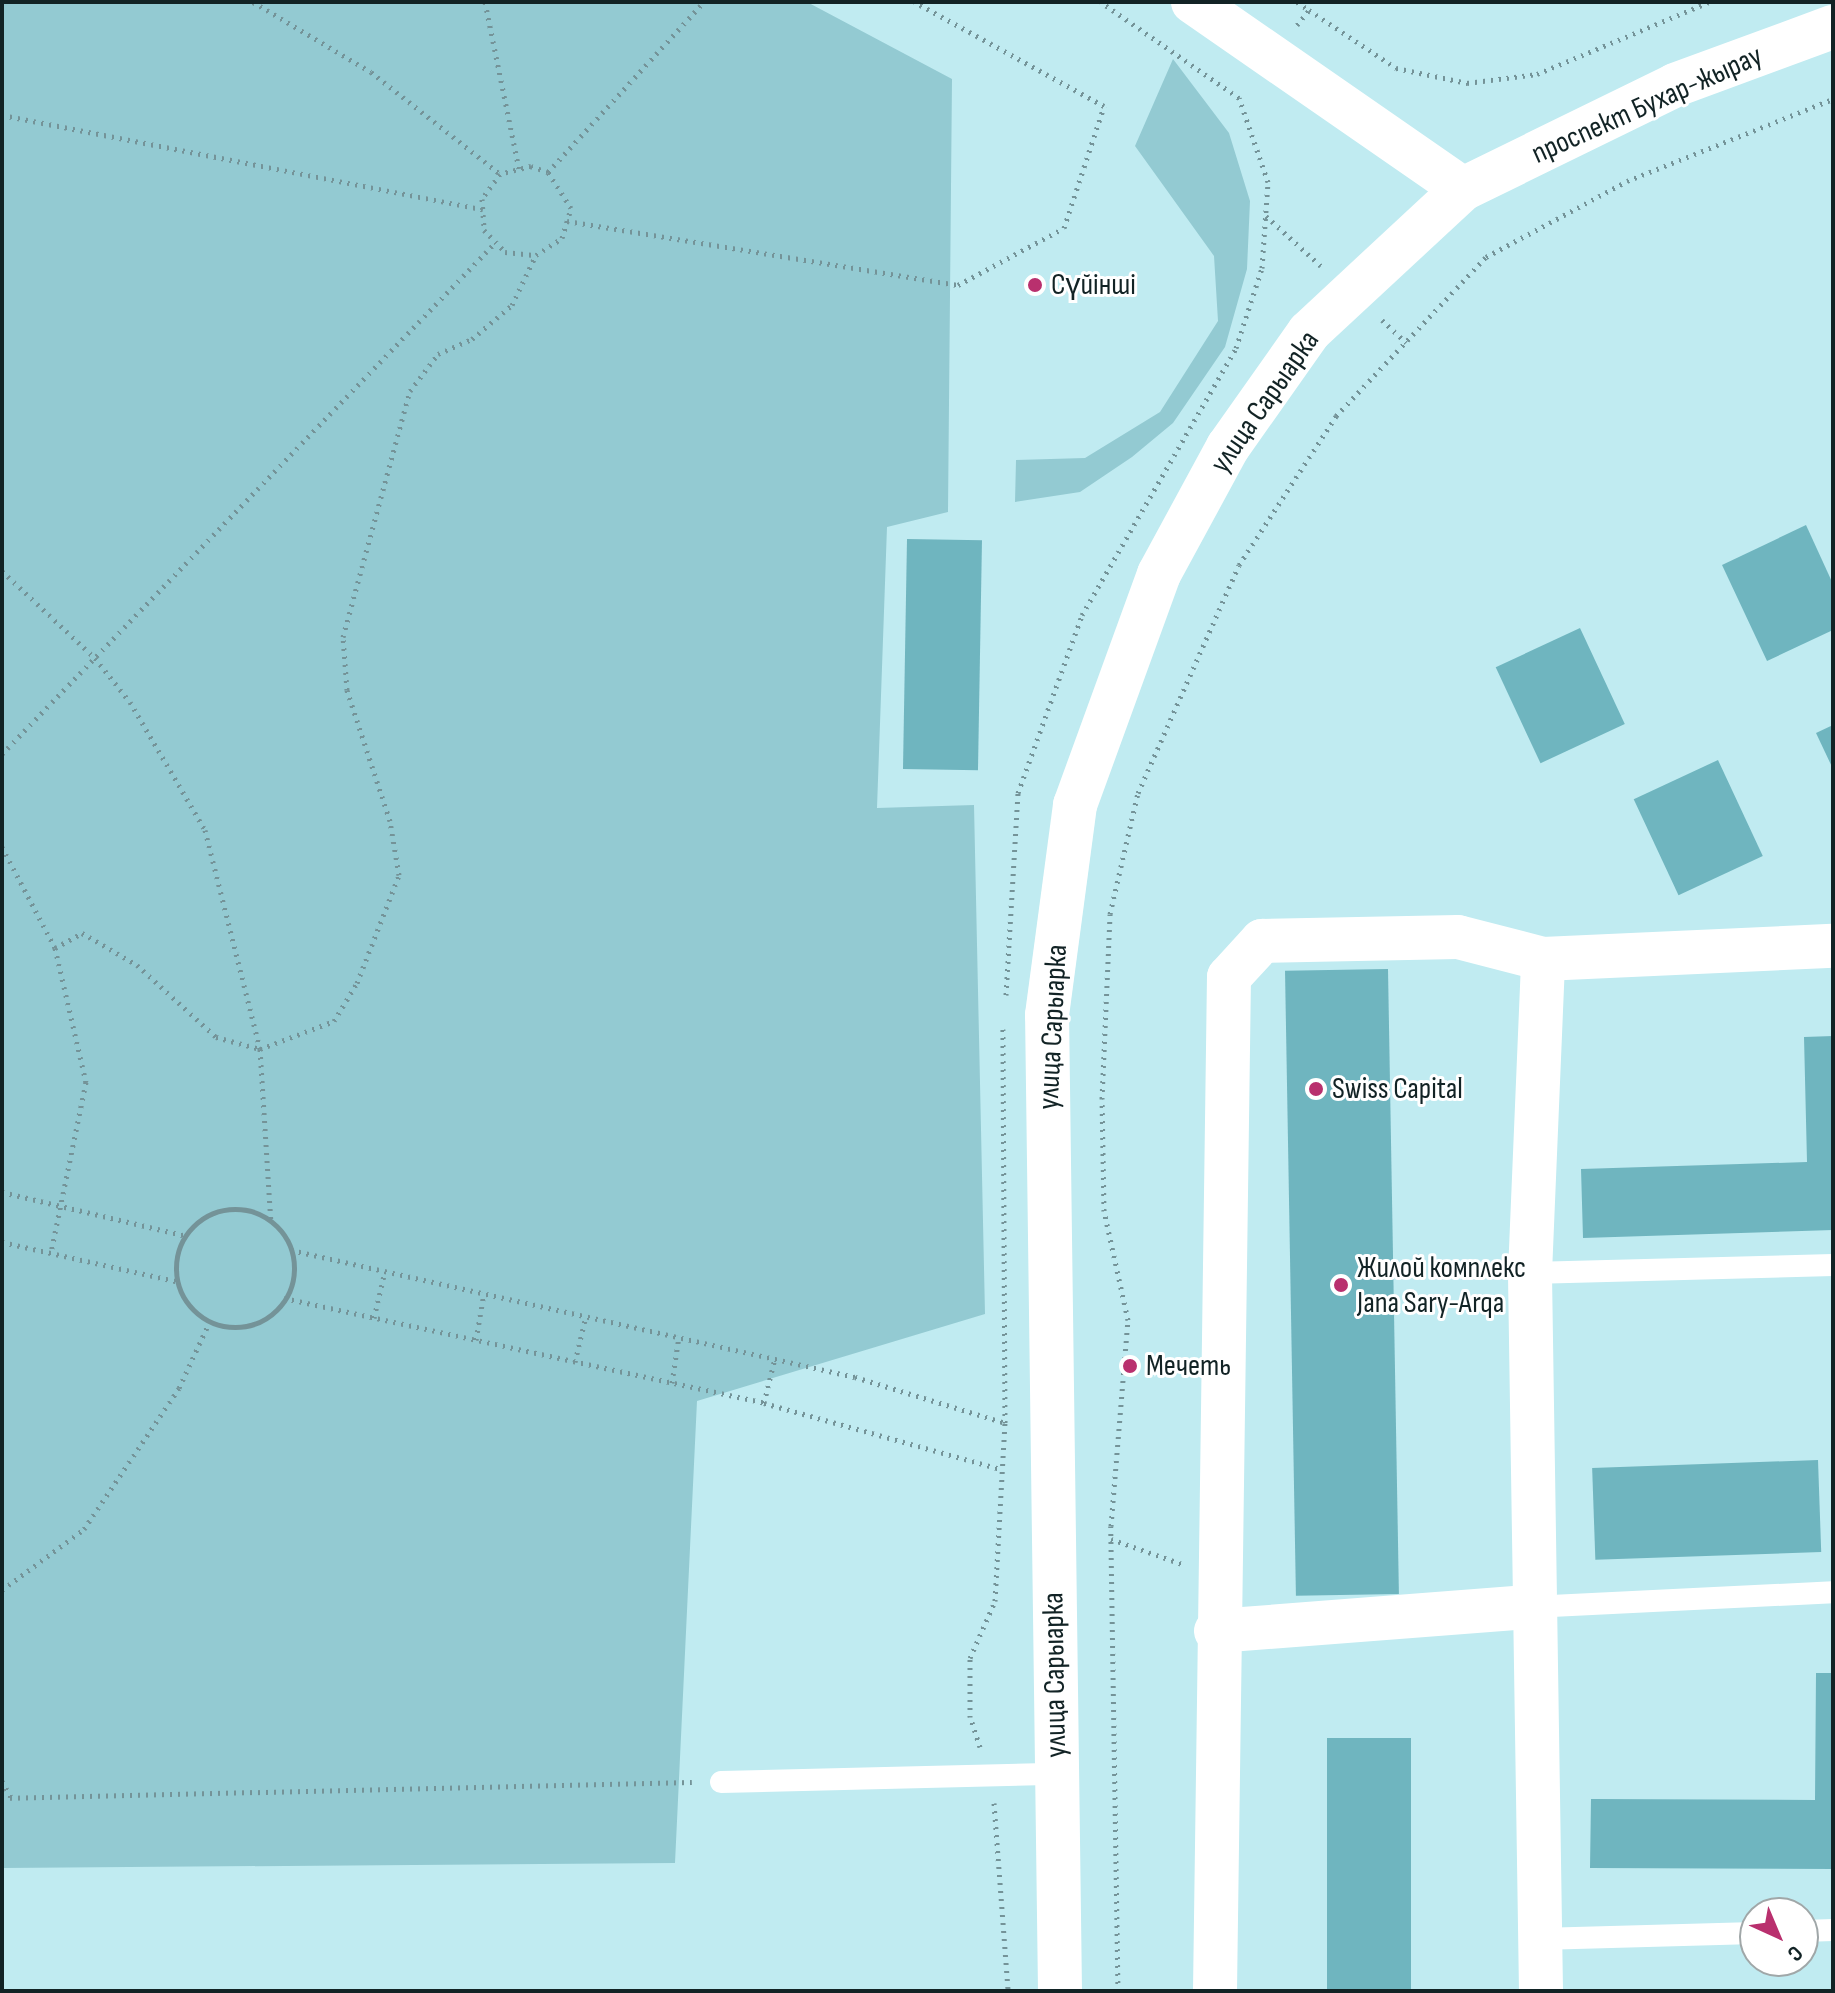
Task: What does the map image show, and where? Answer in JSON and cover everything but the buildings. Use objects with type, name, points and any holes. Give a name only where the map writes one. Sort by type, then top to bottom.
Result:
[{"type":"street","points":[[1193,2],[1463,189]]},
{"type":"street","name":"проспект Бухар-жырау","points":[[1463,189],[1675,85],[1833,27]]},
{"type":"street","name":"улица Сарыарка","points":[[1060,1991],[1047,1015],[1075,805],[1159,574],[1228,447],[1309,332],[1463,189]]},
{"type":"street","points":[[1215,1991],[1216,1631],[1229,977],[1262,941],[1458,937],[1543,959],[1833,946]]},
{"type":"street","points":[[1541,1991],[1531,1607],[1530,1273],[1543,959]]},
{"type":"street","points":[[1216,1631],[1531,1607]]},
{"type":"lane","points":[[1530,1273],[1833,1265]]},
{"type":"lane","points":[[1531,1607],[1833,1592]]},
{"type":"lane","points":[[721,1782],[1057,1774]]},
{"type":"lane","points":[[1539,1939],[1739,1933]]},
{"type":"path","points":[[253,2],[371,72],[500,174]]},
{"type":"path","points":[[485,2],[519,169]]},
{"type":"path","points":[[548,172],[704,2]]},
{"type":"path","points":[[567,221],[958,285],[1064,228],[1104,106],[915,2]]},
{"type":"path","points":[[1297,2],[1396,68],[1467,83],[1537,74],[1709,2]]},
{"type":"path","points":[[1239,98],[1309,10]]},
{"type":"path","points":[[2,115],[483,209]]},
{"type":"path","points":[[536,255],[505,252],[484,230],[483,209],[500,174],[519,169],[548,172]]},
{"type":"path","points":[[55,948],[82,933],[137,965],[216,1037],[260,1049],[334,1021],[357,983],[399,875],[390,821],[347,690],[343,637],[410,391],[438,354],[472,339],[512,305],[536,255],[562,238],[571,208],[548,172]]},
{"type":"path","points":[[2,754],[496,242]]},
{"type":"path","points":[[2,571],[95,658],[179,776],[205,830],[260,1049],[271,1222]]},
{"type":"path","points":[[2,847],[55,948],[86,1082],[64,1206],[51,1253]]},
{"type":"path","points":[[2,1192],[186,1236]]},
{"type":"path","points":[[223,1209],[247,1209],[271,1222],[291,1250],[295,1275],[284,1298],[247,1328],[209,1323],[182,1298],[175,1261],[186,1236],[223,1209]]},
{"type":"path","points":[[2,1242],[179,1282]]},
{"type":"path","points":[[291,1250],[775,1358],[1005,1423],[1000,1469],[995,1601],[970,1658],[970,1717],[990,1776],[1008,1991]]},
{"type":"path","points":[[374,1318],[385,1271]]},
{"type":"path","points":[[476,1340],[484,1293]]},
{"type":"path","points":[[284,1298],[764,1403],[1000,1469]]},
{"type":"path","points":[[574,1362],[586,1316]]},
{"type":"path","points":[[2,1590],[84,1529],[179,1388],[209,1323]]},
{"type":"path","points":[[672,1383],[679,1336]]},
{"type":"path","points":[[764,1403],[775,1358]]},
{"type":"path","points":[[1111,1539],[1170,1557],[1217,1588]]},
{"type":"path","points":[[2,1781],[11,1797]]},
{"type":"path","points":[[2,1798],[721,1782]]},
{"type":"shaded area","points":[[2,2],[807,2],[952,79],[948,512],[887,527],[877,808],[974,805],[985,1314],[697,1401],[675,1863],[2,1868]]},
{"type":"shaded area","points":[[1173,59],[1229,133],[1250,201],[1247,269],[1225,347],[1173,423],[1132,457],[1080,492],[1015,502],[1016,460],[1085,458],[1160,412],[1218,321],[1214,256],[1135,146]]},
{"type":"place","name":"Сүйінші","points":[[1035,285]]},
{"type":"place","name":"Swiss Capital","points":[[1316,1089]]},
{"type":"place","name":"Жилой комплекс Jana Sary-Arqa","points":[[1341,1285]]},
{"type":"place","name":"Мечеть","points":[[1130,1366]]}]
